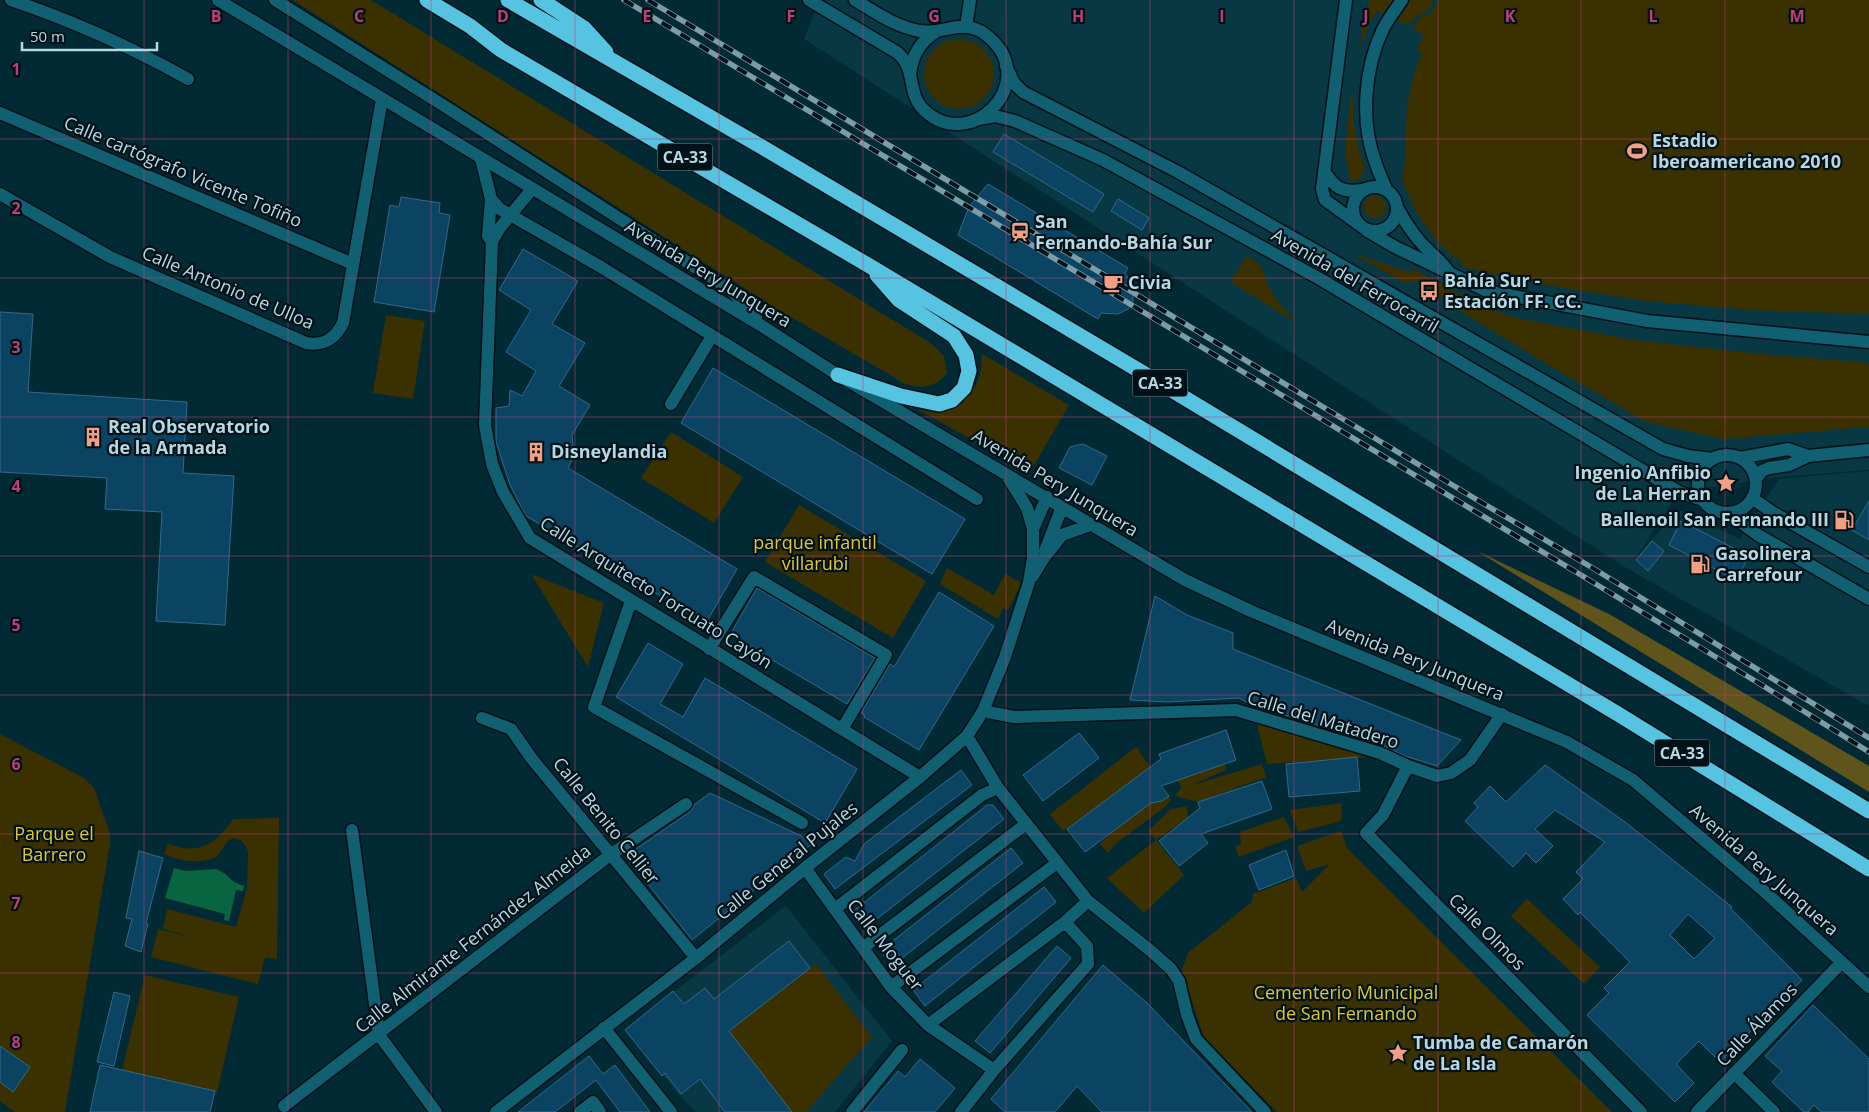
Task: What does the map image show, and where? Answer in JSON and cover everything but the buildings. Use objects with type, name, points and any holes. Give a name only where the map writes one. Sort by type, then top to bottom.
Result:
[{"type":"highway","name":"CA-33","points":[[427,0],[470,26],[501,50],[868,265],[1627,720],[1869,869]]},
{"type":"highway","name":"CA-33","points":[[508,0],[762,147],[1177,393],[1869,811]]},
{"type":"highway","points":[[541,0],[584,28],[617,64]]},
{"type":"highway","points":[[838,375],[901,396],[939,404],[952,400],[964,388],[969,371],[966,355],[954,336],[899,300],[868,265]]},
{"type":"street","points":[[11,0],[66,20],[147,56],[188,79]]},
{"type":"street","name":"Avenida Pery Junquera","points":[[218,0],[762,326],[838,375],[1185,580],[1253,612],[1567,742],[1633,780],[1765,892],[1869,987]]},
{"type":"street","points":[[275,0],[446,107],[637,232],[732,291],[762,326]]},
{"type":"street","points":[[809,0],[898,52],[907,65],[913,93],[921,107],[934,117],[948,123],[964,123],[979,119],[992,110],[999,102],[1007,81],[1006,66],[1001,52],[992,40],[980,31],[966,26],[952,26],[939,30],[921,31],[907,28],[855,0]]},
{"type":"street","points":[[966,26],[970,0]]},
{"type":"street","points":[[1346,0],[1322,189],[1325,200],[1364,228],[1395,247],[1487,291],[1647,321],[1869,342]]},
{"type":"street","points":[[1402,0],[1384,28],[1375,49],[1368,77],[1366,109],[1369,136],[1375,163],[1386,189],[1395,198],[1398,209],[1412,231],[1450,272]]},
{"type":"street","points":[[910,78],[911,62],[917,48],[928,37],[939,30]]},
{"type":"street","name":"Avenida del Ferrocarril","points":[[1006,66],[1014,83],[1024,92],[1178,172],[1663,449],[1688,456],[1713,459]]},
{"type":"street","name":"Calle Antonio de Ulloa","points":[[0,194],[110,257],[306,343],[315,345],[324,343],[339,332],[343,323],[382,99]]},
{"type":"street","name":"Calle cartógrafo Vicente Tofiño","points":[[0,113],[353,264]]},
{"type":"street","name":"Avenida del Ferrocarril","points":[[979,119],[996,116],[1015,121],[1103,160],[1320,279],[1679,492],[1703,500]]},
{"type":"street","name":"Calle Arquitecto Torcuato Cayón","points":[[481,159],[491,199],[488,236],[492,242],[485,425],[492,464],[502,492],[530,538],[920,777]]},
{"type":"street","points":[[1324,171],[1337,187],[1348,192],[1374,186],[1386,189]]},
{"type":"street","points":[[492,242],[499,229],[532,189]]},
{"type":"street","points":[[1362,190],[1354,201],[1353,208],[1356,221],[1364,228],[1374,232],[1388,228],[1393,223],[1398,209]]},
{"type":"street","points":[[491,199],[500,209],[712,336],[977,499]]},
{"type":"street","points":[[670,404],[712,336]]},
{"type":"street","points":[[1740,458],[1788,449],[1808,456]]},
{"type":"street","points":[[1756,479],[1762,471],[1769,468],[1789,466],[1808,456],[1869,450]]},
{"type":"street","points":[[1722,455],[1740,458],[1748,463],[1756,479],[1752,498],[1746,506],[1738,511],[1728,513],[1708,507],[1699,491],[1698,481],[1706,464],[1722,455]]},
{"type":"street","points":[[1006,475],[1027,508],[1033,529],[1033,558],[1029,582]]},
{"type":"street","points":[[1033,529],[1047,497]]},
{"type":"street","points":[[1752,498],[1772,512],[1869,567]]},
{"type":"street","points":[[1044,559],[1045,547],[1062,507]]},
{"type":"street","points":[[1728,513],[1758,535],[1869,599]]},
{"type":"street","points":[[1029,582],[1062,535],[1090,525]]},
{"type":"street","points":[[709,649],[754,577],[886,655],[842,730]]},
{"type":"street","name":"Calle General Pujales","points":[[496,1112],[696,958],[920,777],[967,736],[983,711],[1005,657],[1029,582]]},
{"type":"street","points":[[631,601],[594,707],[802,823]]},
{"type":"street","name":"Calle del Matadero","points":[[983,711],[1014,717],[1236,710],[1380,753],[1408,766],[1438,776],[1451,773],[1470,760],[1502,714]]},
{"type":"street","name":"Calle Benito Cellier","points":[[482,718],[512,729],[532,759],[696,958]]},
{"type":"street","points":[[967,736],[998,788],[1088,901],[1171,969],[1179,981],[1187,1015],[1196,1039],[1264,1112]]},
{"type":"street","name":"Calle Olmos","points":[[1408,766],[1383,814],[1366,833],[1641,1112]]},
{"type":"street","points":[[835,908],[982,794],[998,788]]},
{"type":"street","name":"Calle Almirante Fernández Almeida","points":[[284,1106],[379,1035],[610,855],[686,804]]},
{"type":"street","points":[[863,948],[1026,824]]},
{"type":"street","points":[[352,830],[379,1035],[436,1112]]},
{"type":"street","points":[[891,987],[1057,863]]},
{"type":"street","name":"Calle Moguer","points":[[805,868],[891,987],[928,1025],[994,1070]]},
{"type":"street","points":[[928,1025],[1065,922],[1088,901]]},
{"type":"street","points":[[960,1112],[994,1070],[1088,964],[1088,946],[1065,922]]},
{"type":"street","name":"Calle Álamos","points":[[1697,1112],[1842,962]]},
{"type":"street","points":[[604,1028],[671,1112]]},
{"type":"street","points":[[852,1112],[902,1050]]},
{"type":"street","points":[[1734,1073],[1774,1112]]},
{"type":"street","points":[[580,1112],[593,1102],[600,1112]]},
{"type":"shaded area","points":[[819,0],[1869,0],[1869,470],[1777,477],[1679,492],[1633,562],[1678,509],[1740,539],[1779,479],[1869,471],[1869,706],[1628,569],[804,39]]},
{"type":"shaded area","points":[[1477,551],[1609,614],[1869,766],[1869,792]]},
{"type":"shaded area","points":[[174,868],[185,871],[216,869],[234,882],[244,886],[243,891],[236,890],[229,921],[224,920],[225,914],[165,898]]},
{"type":"shaded area","points":[[786,906],[892,1041],[835,1112],[696,1112],[685,1102],[625,1029]]},
{"type":"green space","points":[[293,0],[371,0],[932,344],[944,356],[947,373],[932,385],[920,387],[902,382],[774,307]]},
{"type":"green space","points":[[1370,0],[1434,0],[1427,12],[1417,16],[1408,25],[1377,11],[1369,24],[1360,49],[1363,19]]},
{"type":"green space","name":"Estadio Iberoamericano 2010","points":[[1439,0],[1869,0],[1869,314],[1752,310],[1646,301],[1540,284],[1462,267],[1462,261],[1453,257],[1434,238],[1415,210],[1402,180],[1405,159],[1407,105],[1414,73],[1422,53],[1416,50],[1424,35],[1413,29],[1420,17],[1429,15]]},
{"type":"green space","points":[[959,39],[978,45],[988,55],[994,74],[988,93],[978,103],[959,109],[940,103],[930,93],[924,74],[930,55],[940,45]]},
{"type":"green space","points":[[1352,85],[1354,124],[1358,148],[1365,167],[1358,181],[1350,180],[1345,152]]},
{"type":"green space","points":[[1375,196],[1383,199],[1386,207],[1383,215],[1375,218],[1367,215],[1364,207],[1367,199]]},
{"type":"green space","points":[[1352,253],[1409,272],[1412,268],[1480,305],[1516,318],[1628,339],[1740,352],[1869,363],[1869,427],[1723,439],[1646,422],[1465,314],[1417,281],[1404,283]]},
{"type":"green space","points":[[1247,256],[1261,267],[1271,291],[1297,323],[1230,282]]},
{"type":"green space","points":[[386,315],[425,321],[413,399],[373,393]]},
{"type":"green space","points":[[982,354],[1069,405],[1030,472],[917,409],[937,412],[955,407],[962,402],[969,396],[979,377]]},
{"type":"green space","points":[[671,432],[743,477],[714,523],[641,478]]},
{"type":"green space","name":"parque infantil villarubi","points":[[799,505],[926,581],[893,638],[765,562]]},
{"type":"green space","points":[[947,568],[994,595],[1005,574],[1022,583],[1008,610],[1003,608],[998,619],[940,584]]},
{"type":"green space","points":[[531,574],[604,603],[588,667]]},
{"type":"green space","points":[[1257,724],[1312,737],[1373,755],[1368,757],[1267,764]]},
{"type":"green space","name":"Parque el Barrero","points":[[0,734],[84,778],[94,788],[110,833],[110,844],[65,1112],[15,1112],[0,1101]]},
{"type":"green space","points":[[1136,747],[1150,766],[1148,769],[1063,831],[1050,814]]},
{"type":"green space","points":[[1225,764],[1226,770],[1189,786],[1262,764],[1266,777],[1198,802],[1175,796],[1181,788],[1178,780]]},
{"type":"green space","points":[[1169,796],[1171,800],[1165,807],[1115,844],[1108,853],[1100,844],[1144,806]]},
{"type":"green space","points":[[1342,803],[1341,821],[1298,832],[1290,810]]},
{"type":"green space","points":[[1187,806],[1188,818],[1156,840],[1148,831],[1171,809]]},
{"type":"green space","points":[[1284,817],[1294,837],[1239,857],[1235,847],[1241,844],[1240,832]]},
{"type":"green space","points":[[279,818],[277,960],[265,957],[258,984],[151,957],[158,929],[198,939],[163,929],[167,909],[236,927],[247,888],[248,853],[240,840],[235,838],[228,841],[214,858],[195,861],[182,860],[164,854],[168,843],[178,847],[197,848],[205,846],[220,836],[233,819]]},
{"type":"green space","name":"Cementerio Municipal de San Fernando","points":[[1341,831],[1347,848],[1612,1112],[1277,1112],[1210,1044],[1203,1035],[1182,970],[1188,953],[1252,902],[1253,894],[1296,878],[1302,892],[1330,864],[1306,871],[1297,846]]},
{"type":"green space","points":[[1156,840],[1184,875],[1144,913],[1107,878]]},
{"type":"green space","points":[[1527,899],[1600,967],[1584,984],[1511,916]]},
{"type":"green space","points":[[816,964],[872,1037],[806,1112],[790,1112],[729,1031]]},
{"type":"green space","points":[[145,975],[239,997],[217,1093],[122,1070]]},
{"type":"railway","points":[[624,0],[1576,572],[1869,752]]},
{"type":"railway","points":[[648,0],[1591,567],[1869,738]]},
{"type":"place","name":"Estadio Iberoamericano 2010","points":[[1637,151]]},
{"type":"place","name":"San Fernando-Bahía Sur","points":[[1020,232]]},
{"type":"place","name":"Civia","points":[[1113,283]]},
{"type":"place","name":"Bahía Sur - Estación FF. CC.","points":[[1429,291]]},
{"type":"place","name":"Real Observatorio de la Armada","points":[[93,437]]},
{"type":"place","name":"Disneylandia","points":[[536,452]]},
{"type":"place","name":"Ingenio Anfibio de La Herran","points":[[1726,483]]},
{"type":"place","name":"Ballenoil San Fernando III","points":[[1844,520]]},
{"type":"place","name":"Gasolinera Carrefour","points":[[1700,564]]},
{"type":"place","name":"Tumba de Camarón de La Isla","points":[[1398,1053]]}]
